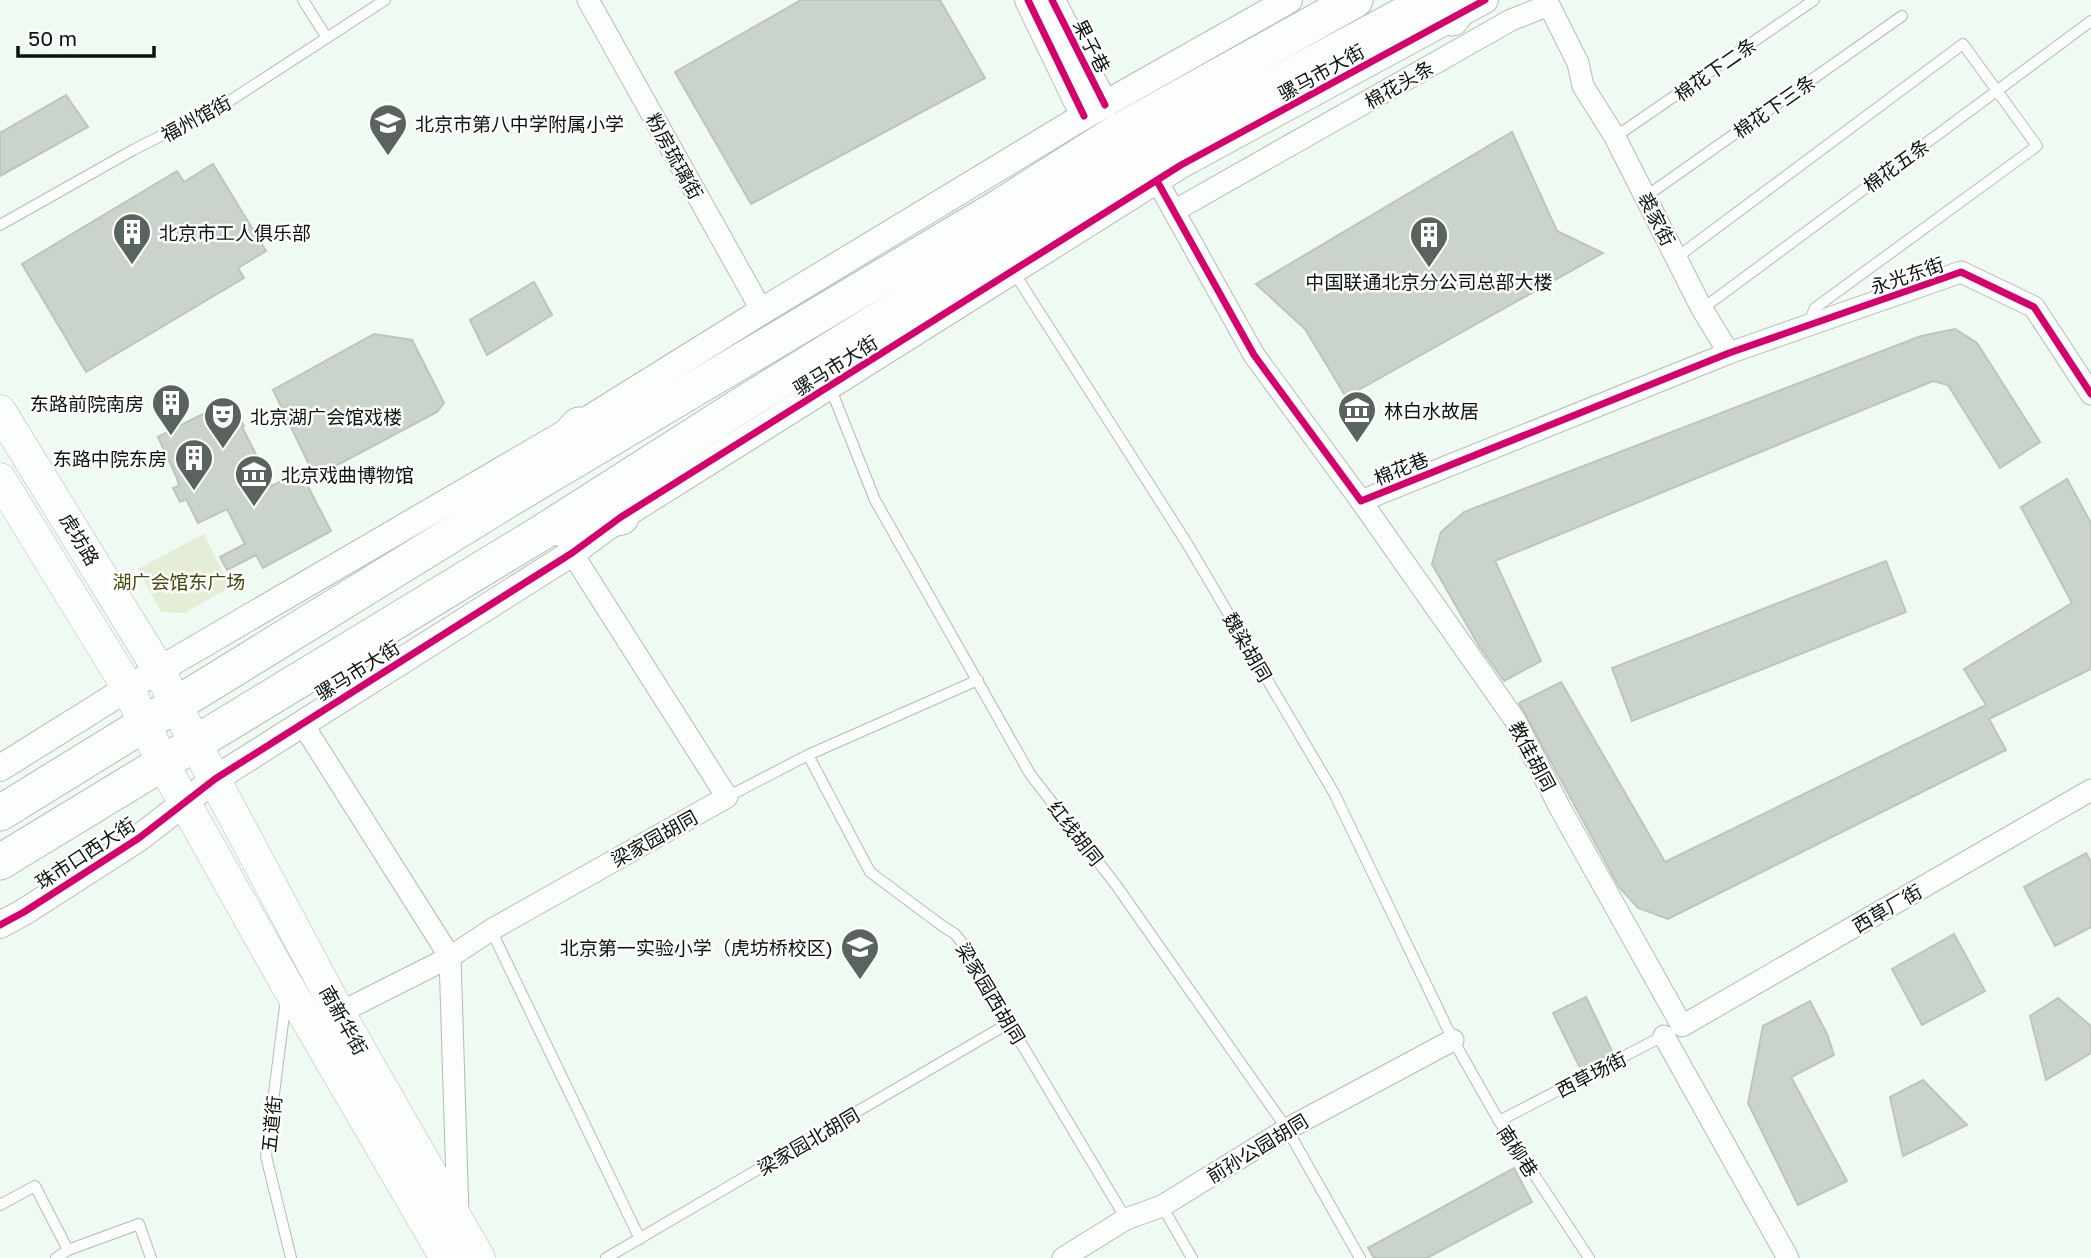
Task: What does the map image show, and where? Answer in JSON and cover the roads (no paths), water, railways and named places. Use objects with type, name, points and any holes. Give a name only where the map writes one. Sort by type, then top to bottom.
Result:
[{"type":"main road","points":[[0,813],[511,498],[998,208],[1116,133],[1355,0]]},
{"type":"main road","name":"骡马市大街","points":[[163,764],[541,533],[743,404],[1155,149],[1449,6]]},
{"type":"main road","points":[[1202,124],[1258,124]]},
{"type":"main road","name":"虎坊路","points":[[0,411],[159,670],[195,743]]},
{"type":"main road","points":[[511,498],[579,425]]},
{"type":"main road","name":"虎坊路","points":[[0,479],[128,688],[163,764]]},
{"type":"main road","points":[[541,533],[621,517]]},
{"type":"main road","name":"南新华街","points":[[195,743],[339,1013],[479,1258]]},
{"type":"main road","name":"南新华街","points":[[163,764],[288,987],[446,1258]]},
{"type":"main road","name":"珠市口西大街","points":[[0,862],[163,764]]},
{"type":"street","name":"粉房琉璃街","points":[[588,0],[762,311]]},
{"type":"street","name":"果子巷","points":[[1028,0],[1095,111]]},
{"type":"street","name":"果子巷","points":[[1052,0],[1095,111]]},
{"type":"street","points":[[0,768],[128,688],[579,425],[762,311],[1095,111],[1289,0]]},
{"type":"street","name":"骡马市大街","points":[[185,802],[215,779],[302,723],[572,553],[621,517],[1181,165],[1258,124],[1449,6],[1485,0]]},
{"type":"street","name":"棉花头条","points":[[1174,212],[1511,20],[1549,5],[1578,63],[1583,86]]},
{"type":"street","name":"裘家街","points":[[1583,86],[1615,137],[1702,309],[1728,353]]},
{"type":"street","name":"棉花巷","points":[[1157,181],[1254,355],[1360,501],[1728,353]]},
{"type":"street","name":"永光东街","points":[[1728,353],[1961,272],[2034,307],[2091,394]]},
{"type":"street","name":"教佳胡同","points":[[1360,501],[1515,720],[1788,1258]]},
{"type":"street","points":[[572,553],[727,797]]},
{"type":"street","points":[[302,723],[450,957],[458,1221]]},
{"type":"street","name":"西草厂街","points":[[1673,1031],[2091,790]]},
{"type":"street","name":"梁家园胡同","points":[[339,1013],[450,957],[491,930],[727,797]]},
{"type":"street","name":"珠市口西大街","points":[[0,925],[139,838],[185,802]]},
{"type":"street","name":"前孙公园胡同","points":[[1063,1258],[1126,1219],[1162,1206],[1287,1129],[1453,1040]]},
{"type":"lane","points":[[303,0],[327,38]]},
{"type":"lane","name":"福州馆街","points":[[0,225],[133,150],[228,102],[385,0]]},
{"type":"lane","name":"棉花下二条","points":[[1615,137],[1814,0]]},
{"type":"lane","name":"棉花下三条","points":[[1645,197],[1902,16]]},
{"type":"lane","name":"棉花五条","points":[[1702,309],[2091,21]]},
{"type":"lane","points":[[1676,258],[1963,44],[2037,146],[1815,308],[1807,326]]},
{"type":"lane","name":"魏染胡同","points":[[1013,271],[1188,545],[1334,793],[1453,1040]]},
{"type":"lane","name":"红线胡同","points":[[830,386],[875,500],[1030,774],[1116,885],[1287,1129],[1360,1258]]},
{"type":"lane","name":"梁家园胡同","points":[[727,797],[808,755],[978,680]]},
{"type":"lane","name":"梁家园西胡同","points":[[808,755],[870,872],[955,934],[967,949],[1126,1219]]},
{"type":"lane","points":[[491,930],[640,1239]]},
{"type":"lane","name":"五道街","points":[[288,987],[266,1156],[291,1258]]},
{"type":"lane","name":"梁家园北胡同","points":[[606,1258],[1009,1023]]},
{"type":"lane","name":"西草场街","points":[[1499,1121],[1673,1031]]},
{"type":"lane","name":"南柳巷","points":[[1453,1040],[1499,1121],[1589,1258]]},
{"type":"lane","points":[[0,1205],[35,1186],[68,1251]]},
{"type":"lane","points":[[1162,1206],[1192,1258]]},
{"type":"lane","points":[[56,1258],[139,1224],[151,1258]]},
{"type":"place","name":"北京市第八中学附属小学","points":[[388,157]]},
{"type":"place","name":"北京市工人俱乐部","points":[[132,266]]},
{"type":"place","name":"中国联通北京分公司总部大楼","points":[[1429,269]]},
{"type":"place","name":"东路前院南房","points":[[171,437]]},
{"type":"place","name":"林白水故居","points":[[1357,444]]},
{"type":"place","name":"北京湖广会馆戏楼","points":[[223,450]]},
{"type":"place","name":"东路中院东房","points":[[194,492]]},
{"type":"place","name":"北京戏曲博物馆","points":[[254,508]]},
{"type":"place","name":"北京第一实验小学（虎坊桥校区)","points":[[860,981]]},
{"type":"park label","name":"湖广会馆东广场","points":[[179,581]]}]
